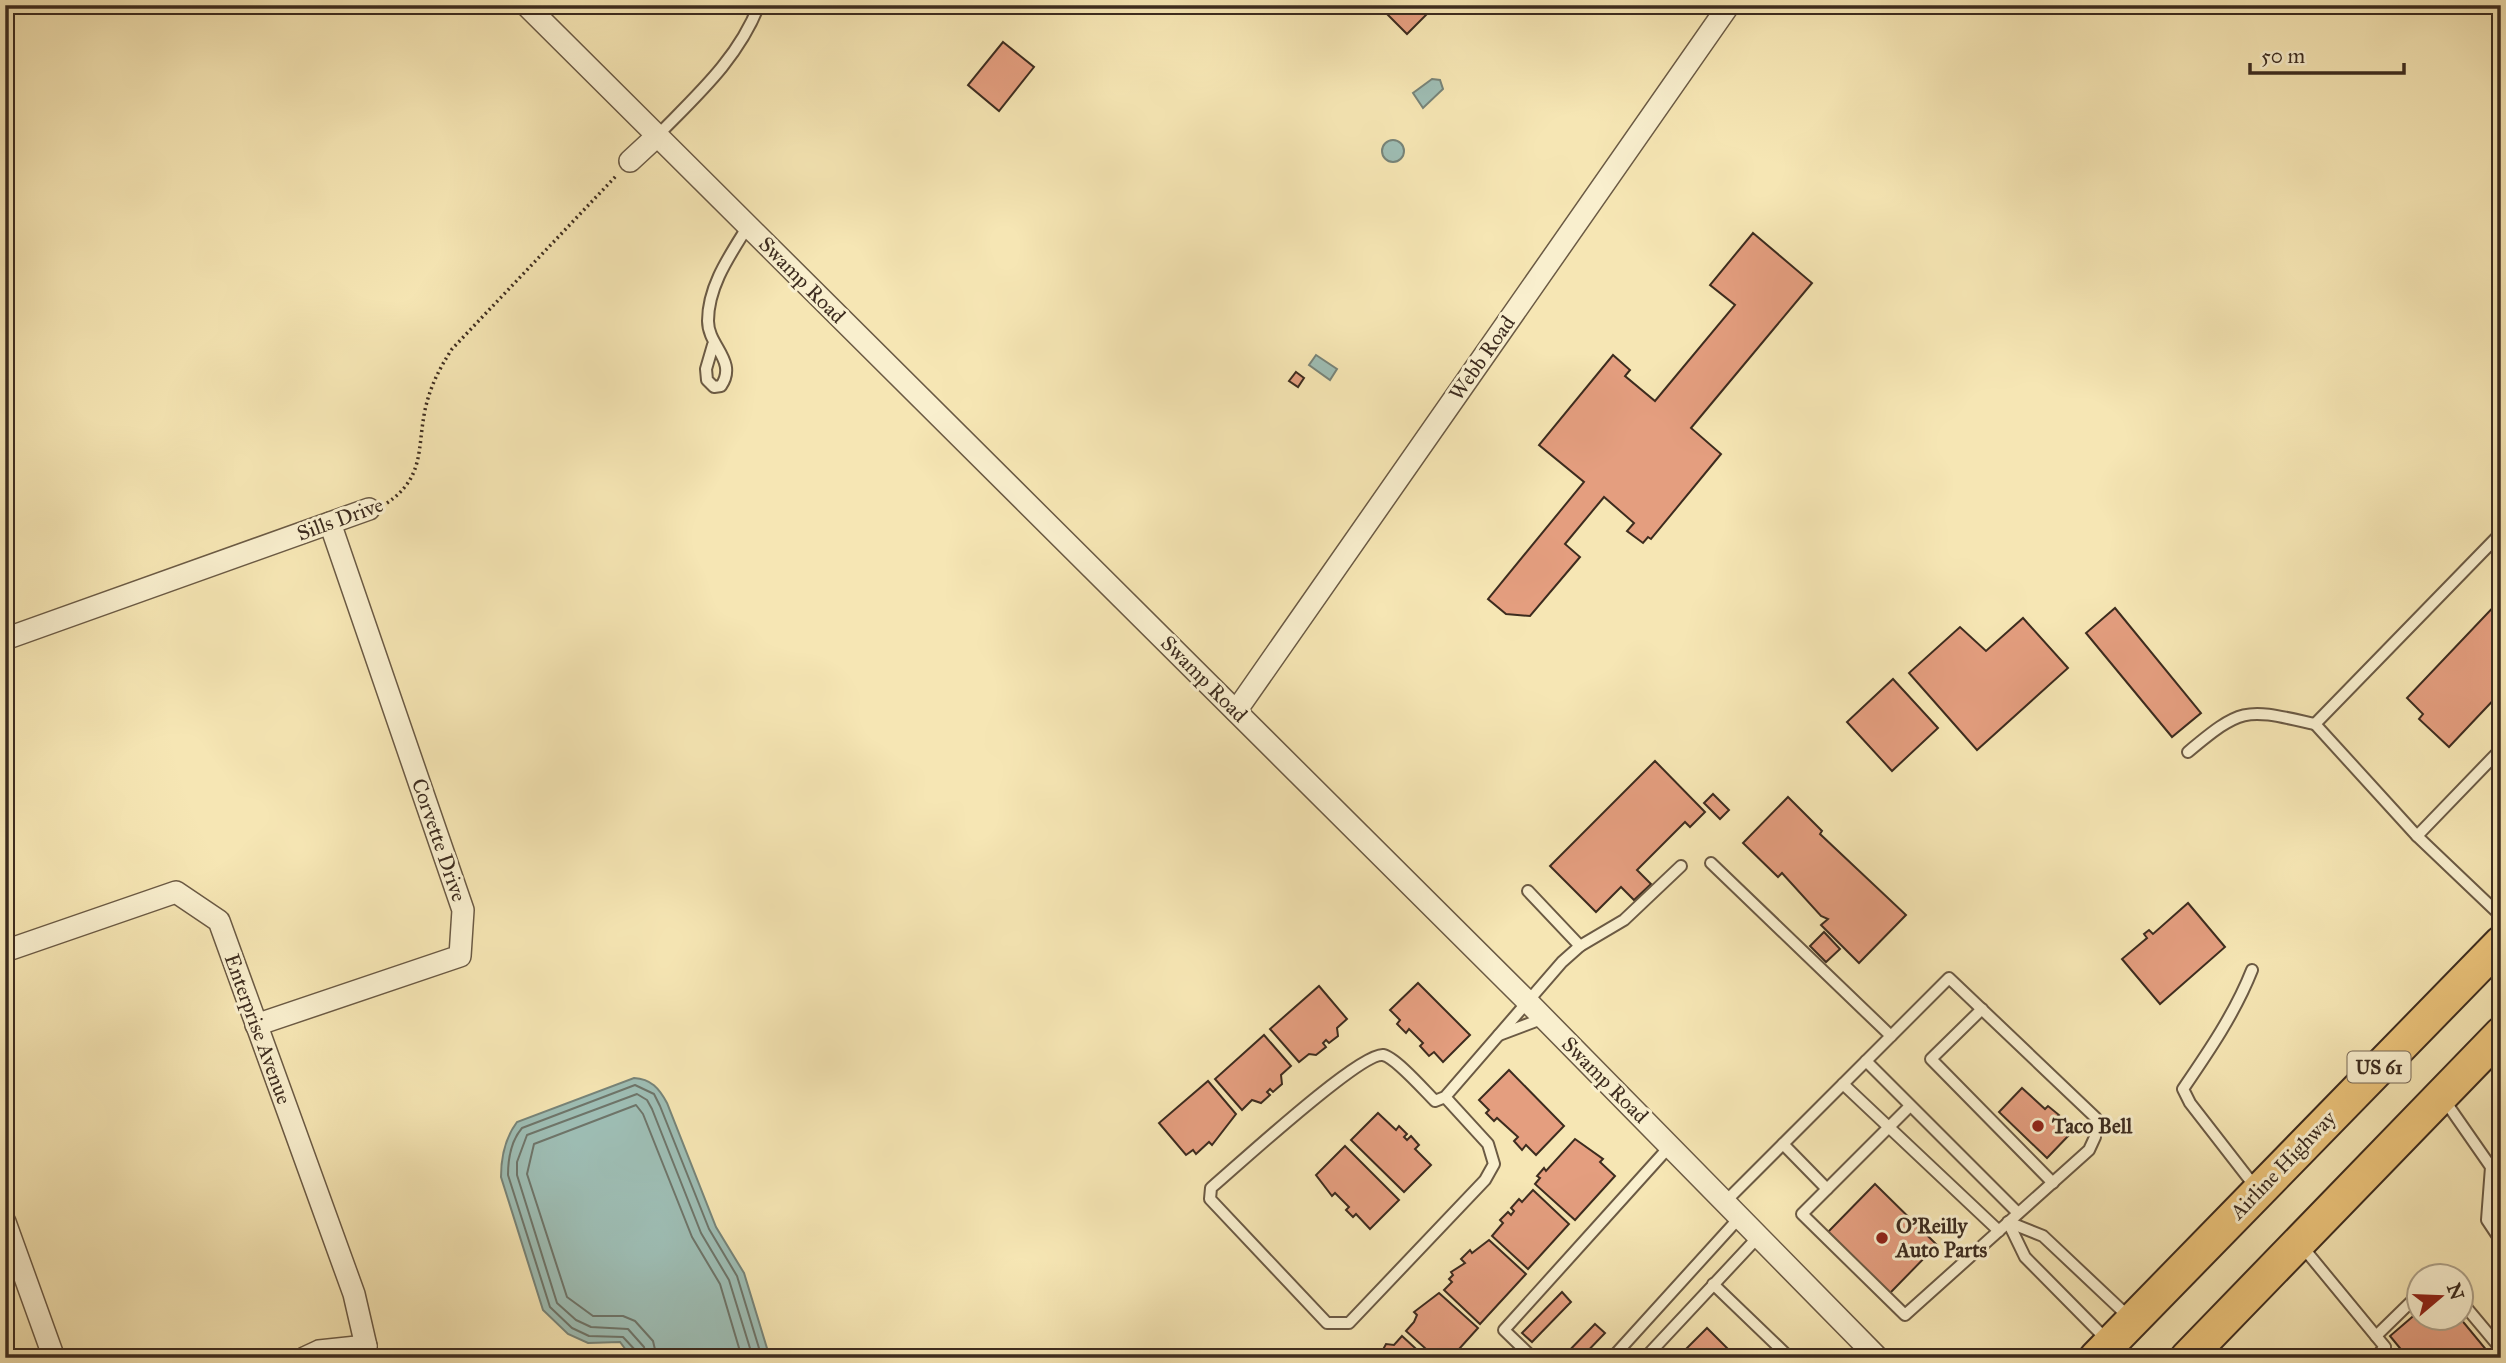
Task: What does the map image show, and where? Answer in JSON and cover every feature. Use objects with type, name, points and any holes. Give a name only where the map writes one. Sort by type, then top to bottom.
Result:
[{"type":"highway","name":"Airline Highway","points":[[2113,1341],[2501,943]]},
{"type":"highway","name":"US 61","points":[[2188,1358],[2500,1036]]},
{"type":"street","name":"Swamp Road","points":[[526,5],[1544,1018],[1878,1358]]},
{"type":"street","name":"Webb Road","points":[[1236,711],[1729,5]]},
{"type":"street","points":[[630,161],[657,136]]},
{"type":"street","name":"Sills Drive","points":[[5,639],[369,509]]},
{"type":"street","name":"Corvette Drive","points":[[256,1025],[460,956],[463,910],[330,523]]},
{"type":"street","name":"Enterprise Avenue","points":[[5,951],[176,892],[219,921],[354,1294],[366,1352]]},
{"type":"street","points":[[5,1222],[54,1358]]},
{"type":"street","points":[[304,1358],[319,1351],[366,1352]]},
{"type":"lane","points":[[657,136],[729,62],[751,26],[759,5]]},
{"type":"lane","points":[[713,345],[708,324],[714,289],[726,261],[748,226]]},
{"type":"lane","points":[[2315,724],[2501,533]]},
{"type":"lane","points":[[2188,752],[2225,721],[2257,711],[2315,724],[2417,836],[2501,916]]},
{"type":"lane","points":[[2417,836],[2501,749]]},
{"type":"lane","points":[[1711,863],[1891,1036]]},
{"type":"lane","points":[[1445,1097],[1488,1144],[1494,1164],[1485,1180],[1349,1323],[1327,1323],[1210,1199],[1211,1188],[1349,1070],[1376,1055],[1387,1056],[1435,1101],[1445,1097],[1526,1000],[1580,946],[1624,920],[1681,866]]},
{"type":"lane","points":[[1528,891],[1580,946]]},
{"type":"lane","points":[[2252,971],[2242,995],[2211,1050],[2183,1089],[2189,1103],[2258,1191]]},
{"type":"lane","points":[[1612,1358],[1783,1144],[1949,978],[2096,1118],[2095,1137],[2090,1150],[1905,1315],[1802,1214],[1909,1107]]},
{"type":"lane","points":[[1982,1009],[1931,1059],[2053,1183]]},
{"type":"lane","points":[[1497,1036],[1544,1018]]},
{"type":"lane","points":[[1866,1061],[1909,1107],[2018,1213]]},
{"type":"lane","points":[[1843,1084],[1890,1125],[1999,1231]]},
{"type":"lane","points":[[2441,1096],[2496,1168],[2487,1220],[2501,1241]]},
{"type":"lane","points":[[1783,1144],[1827,1189]]},
{"type":"lane","points":[[1533,1358],[1504,1330],[1670,1146]]},
{"type":"lane","points":[[2008,1222],[2043,1236],[2113,1341]]},
{"type":"lane","points":[[2008,1222],[2025,1257],[2113,1341]]},
{"type":"lane","points":[[1644,1358],[1759,1236]]},
{"type":"lane","points":[[2299,1243],[2394,1358]]},
{"type":"lane","points":[[1713,1284],[1790,1358]]},
{"type":"lane","points":[[2376,1336],[2404,1309]]},
{"type":"lane","points":[[2474,1317],[2501,1349]]},
{"type":"lane","points":[[2375,1358],[2385,1347]]},
{"type":"path","name":"Sills Drive","points":[[369,509],[389,502],[406,487],[419,464],[425,410],[435,376],[452,349],[630,161]]},
{"type":"water","points":[[1432,79],[1440,80],[1443,89],[1423,108],[1413,93]]},
{"type":"water","points":[[1393,140],[1401,143],[1404,151],[1401,159],[1393,162],[1385,159],[1382,151],[1385,143]]},
{"type":"water","points":[[1316,355],[1337,369],[1330,380],[1309,365]]},
{"type":"water","points":[[634,1078],[654,1085],[667,1103],[716,1227],[744,1273],[770,1358],[632,1358],[620,1342],[588,1343],[568,1334],[543,1310],[501,1177],[507,1141],[517,1122]]},
{"type":"building","points":[[1378,5],[1431,5],[1434,7],[1407,34]]},
{"type":"building","points":[[1003,42],[1034,67],[999,111],[968,85]]},
{"type":"building","points":[[1753,233],[1812,283],[1691,428],[1721,454],[1651,539],[1648,537],[1643,543],[1627,531],[1634,523],[1604,497],[1565,544],[1580,557],[1530,616],[1506,614],[1488,599],[1584,482],[1539,445],[1613,355],[1630,370],[1625,376],[1655,401],[1735,305],[1710,285]]},
{"type":"building","points":[[1296,372],[1304,378],[1298,387],[1289,381]]},
{"type":"building","points":[[2501,599],[2501,692],[2449,747],[2419,719],[2423,714],[2407,698]]},
{"type":"building","points":[[2115,608],[2201,713],[2172,737],[2086,633]]},
{"type":"building","points":[[2023,618],[2068,668],[1977,750],[1909,673],[1960,627],[1986,651]]},
{"type":"building","points":[[1893,679],[1938,728],[1892,771],[1847,722]]},
{"type":"building","points":[[1655,761],[1705,812],[1690,827],[1685,822],[1637,870],[1651,884],[1634,900],[1621,887],[1596,912],[1550,866]]},
{"type":"building","points":[[1713,794],[1729,810],[1720,819],[1704,803]]},
{"type":"building","points":[[1788,797],[1822,831],[1820,834],[1906,915],[1859,963],[1821,925],[1828,919],[1821,916],[1782,873],[1778,877],[1743,843]]},
{"type":"building","points":[[2188,903],[2225,947],[2160,1004],[2122,959],[2147,938],[2144,934],[2149,930],[2153,934]]},
{"type":"building","points":[[1824,932],[1840,949],[1826,962],[1810,946]]},
{"type":"building","points":[[1418,983],[1470,1035],[1443,1062],[1434,1052],[1429,1056],[1420,1046],[1423,1043],[1409,1029],[1406,1033],[1397,1024],[1400,1020],[1390,1010]]},
{"type":"building","points":[[1319,986],[1347,1019],[1337,1028],[1338,1036],[1329,1043],[1326,1040],[1323,1043],[1326,1047],[1316,1055],[1309,1054],[1299,1062],[1270,1029]]},
{"type":"building","points":[[1264,1035],[1291,1066],[1281,1075],[1282,1084],[1273,1092],[1270,1089],[1267,1092],[1270,1095],[1261,1103],[1252,1100],[1242,1110],[1215,1079]]},
{"type":"building","points":[[1509,1070],[1564,1126],[1536,1155],[1526,1145],[1522,1150],[1514,1141],[1518,1137],[1497,1118],[1494,1121],[1486,1113],[1489,1110],[1479,1100]]},
{"type":"building","points":[[1208,1081],[1236,1114],[1212,1145],[1209,1142],[1196,1154],[1193,1150],[1186,1155],[1159,1123]]},
{"type":"building","name":"Taco Bell","points":[[2022,1088],[2045,1109],[2048,1106],[2059,1115],[2055,1119],[2071,1133],[2047,1158],[1999,1112]]},
{"type":"building","points":[[1378,1113],[1396,1130],[1399,1126],[1407,1134],[1404,1137],[1407,1140],[1411,1136],[1419,1145],[1415,1149],[1431,1165],[1404,1192],[1351,1140]]},
{"type":"building","points":[[1575,1139],[1603,1159],[1600,1162],[1615,1176],[1575,1220],[1535,1184],[1540,1178],[1537,1176],[1544,1168],[1546,1171]]},
{"type":"building","points":[[1345,1146],[1399,1200],[1370,1229],[1356,1214],[1353,1217],[1346,1210],[1349,1207],[1335,1193],[1332,1196],[1316,1175]]},
{"type":"building","name":"O'Reilly Auto Parts","points":[[1875,1184],[1937,1245],[1890,1293],[1828,1232]]},
{"type":"building","points":[[1533,1190],[1569,1224],[1528,1269],[1492,1236],[1503,1223],[1500,1220],[1508,1212],[1511,1215],[1514,1211],[1511,1208],[1519,1199],[1522,1202]]},
{"type":"building","points":[[1489,1240],[1526,1274],[1480,1324],[1444,1290],[1452,1282],[1449,1279],[1453,1275],[1451,1272],[1465,1263],[1461,1259],[1470,1250],[1472,1253]]},
{"type":"building","points":[[1562,1292],[1571,1302],[1532,1342],[1522,1333]]},
{"type":"building","points":[[1439,1293],[1478,1328],[1451,1358],[1436,1358],[1406,1331],[1417,1315],[1414,1312]]},
{"type":"building","points":[[1595,1324],[1605,1333],[1581,1358],[1562,1358]]},
{"type":"building","points":[[2404,1324],[2404,1332],[2472,1332],[2493,1358],[2408,1358],[2390,1336]]},
{"type":"building","points":[[1707,1328],[1737,1358],[1677,1358]]},
{"type":"building","points":[[1402,1336],[1426,1358],[1373,1358],[1376,1355],[1379,1357],[1386,1344],[1394,1345]]},
{"type":"place","name":"Taco Bell","points":[[2038,1126]]},
{"type":"place","name":"O'Reilly Auto Parts","points":[[1882,1238]]}]
